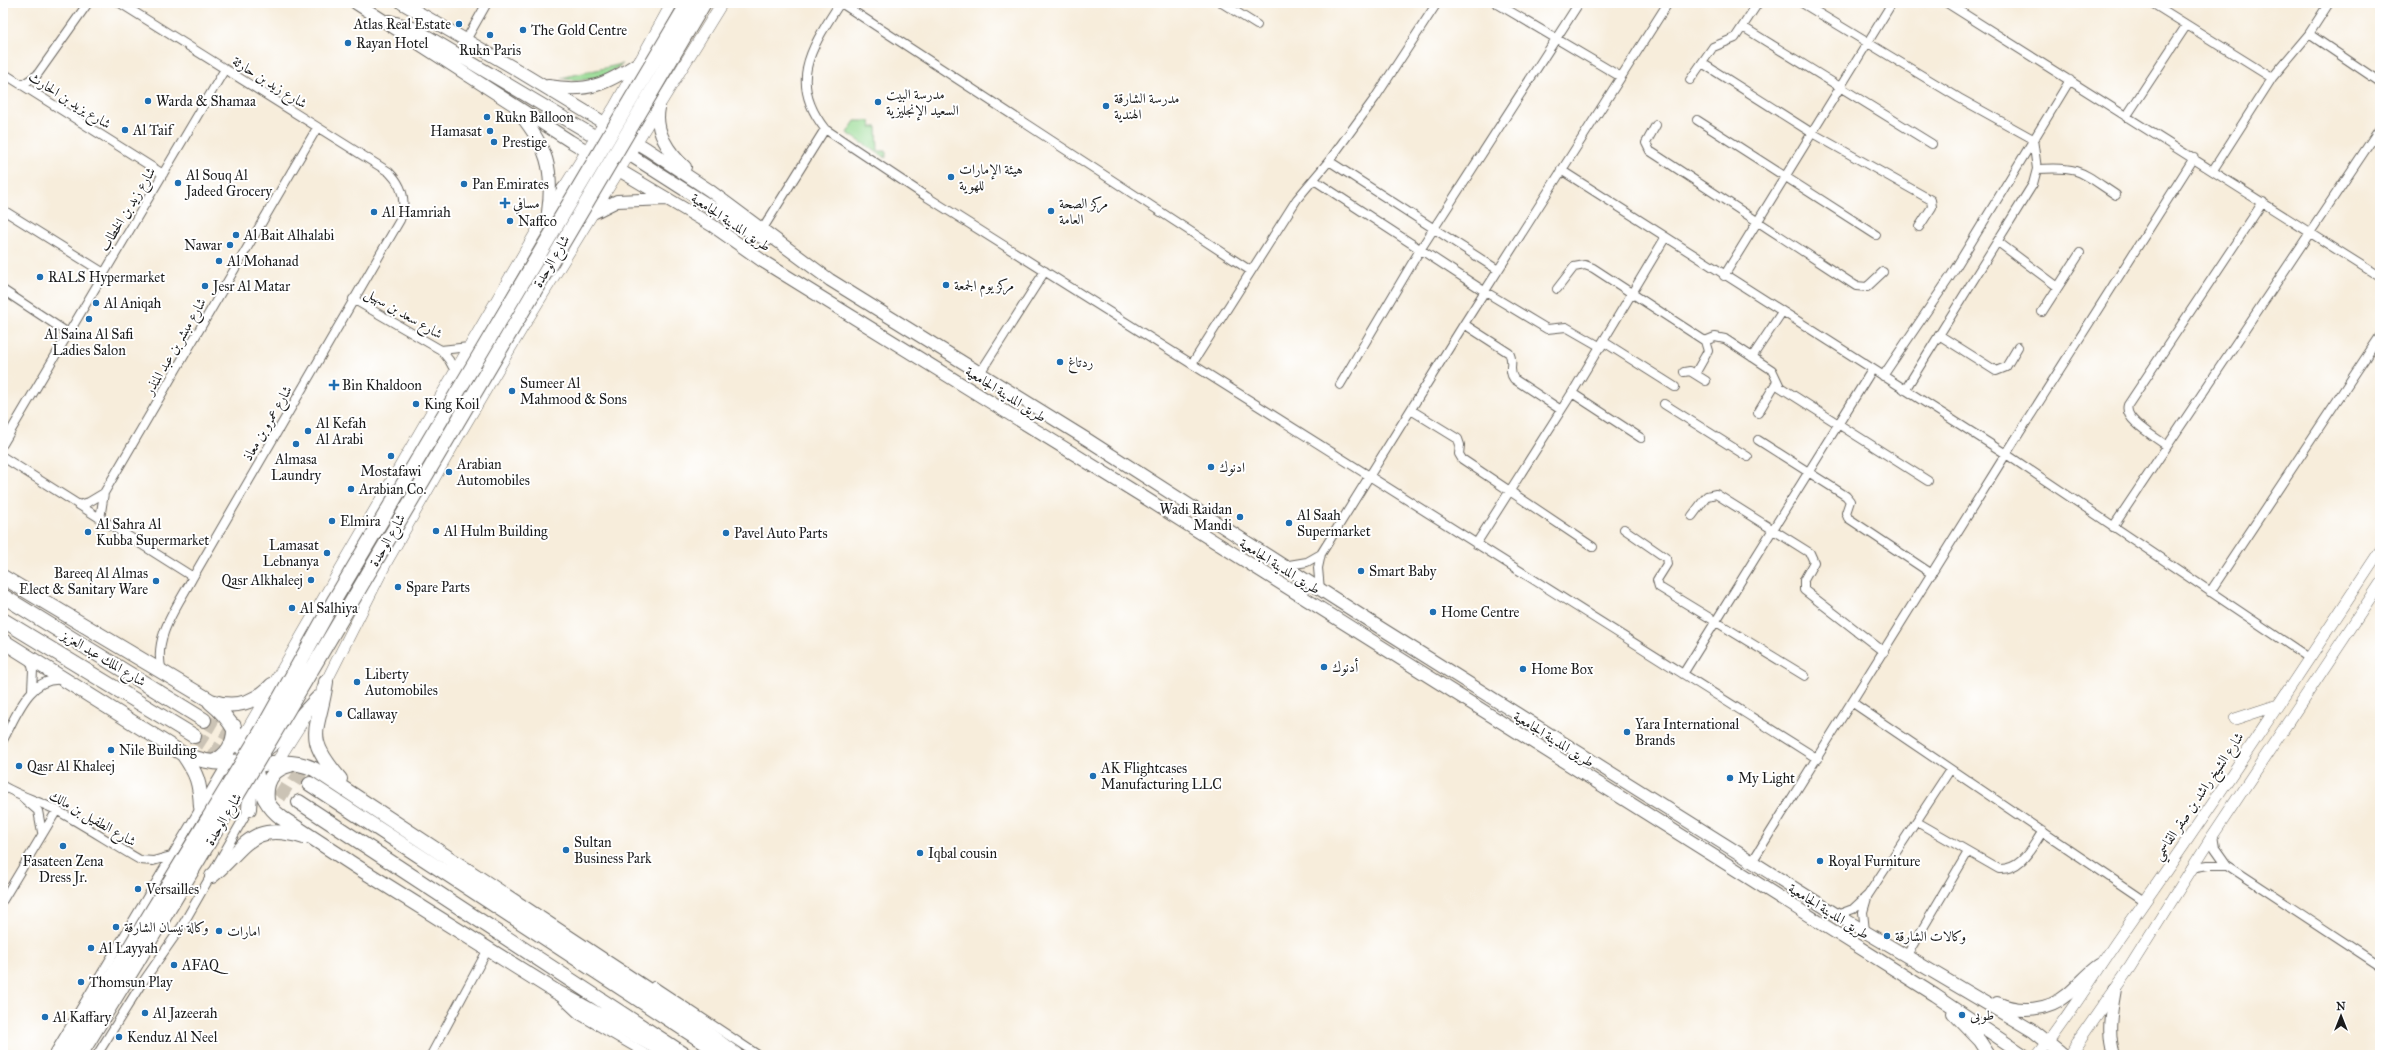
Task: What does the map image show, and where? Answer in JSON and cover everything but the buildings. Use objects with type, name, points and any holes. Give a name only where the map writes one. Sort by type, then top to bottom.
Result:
[{"type":"highway","name":"شارع الوحدة","points":[[80,1055],[132,958],[339,592],[688,3]]},
{"type":"highway","name":"شارع الوحدة","points":[[64,1055],[132,958],[272,737],[704,3]]},
{"type":"highway","points":[[3,577],[162,674],[205,698],[223,704],[241,704],[258,697],[272,685]]},
{"type":"highway","name":"شارع الملك عبد العزيز","points":[[3,596],[204,720]]},
{"type":"highway","name":"شارع الملك عبد العزيز","points":[[3,620],[194,736]]},
{"type":"highway","points":[[3,641],[183,754],[220,762],[301,764],[314,768],[648,990],[736,1055]]},
{"type":"highway","points":[[326,682],[316,729],[317,748],[325,762],[350,791]]},
{"type":"highway","points":[[249,809],[251,763],[258,731],[272,685]]},
{"type":"highway","points":[[205,698],[234,726],[251,763],[260,788],[267,802],[277,814],[316,841],[555,991],[670,1055]]},
{"type":"highway","points":[[201,807],[232,776],[251,763],[277,741],[318,698]]},
{"type":"highway","points":[[220,762],[234,739],[234,726]]},
{"type":"highway","points":[[183,754],[197,774],[200,786],[201,807]]},
{"type":"highway","points":[[267,802],[267,788],[271,776],[278,769],[292,764]]},
{"type":"highway","points":[[310,784],[725,1055]]},
{"type":"highway","points":[[299,802],[685,1055]]},
{"type":"highway","points":[[212,876],[248,841],[260,834],[280,831],[316,841]]},
{"type":"main road","name":"طريق المدينة الجامعية","points":[[356,3],[514,106],[713,226],[764,262],[1142,496],[1935,995],[2024,1055]]},
{"type":"main road","name":"طريق المدينة الجامعية","points":[[402,3],[604,123],[709,190],[830,280],[980,373],[1320,590],[1752,862],[1838,915],[1974,994],[2034,1031],[2063,1055]]},
{"type":"main road","points":[[382,20],[398,22],[412,28],[596,137],[616,145],[637,144]]},
{"type":"main road","points":[[542,85],[571,89],[602,85],[638,63]]},
{"type":"main road","points":[[514,106],[536,134],[546,154],[551,185],[548,212]]},
{"type":"main road","points":[[659,108],[659,124],[669,150],[709,190]]},
{"type":"main road","points":[[563,189],[582,170],[599,158],[613,154],[630,155],[750,231],[783,245]]},
{"type":"main road","points":[[595,212],[617,201],[667,199]]},
{"type":"main road","points":[[1974,994],[2011,1008],[2041,1007],[2060,1000],[2089,972],[2100,965]]},
{"type":"main road","points":[[2114,1055],[2110,1044],[2110,1023],[2115,989]]},
{"type":"main road","points":[[1935,995],[1980,1041],[1989,1055]]},
{"type":"street","points":[[22,85],[37,75],[88,3]]},
{"type":"street","name":"شارع زيد بن حارثة","points":[[120,3],[389,172],[400,188]]},
{"type":"street","points":[[466,40],[487,3]]},
{"type":"street","points":[[53,1055],[201,807],[220,762],[241,740],[548,212],[596,137],[672,3]]},
{"type":"street","points":[[97,1055],[140,986],[182,926],[212,876],[260,788],[318,698],[387,561],[507,353],[637,144],[722,3]]},
{"type":"street","points":[[1251,271],[840,3],[809,55],[805,71],[805,87],[808,102],[815,117],[825,129],[1045,271],[1818,759]]},
{"type":"street","points":[[1222,3],[1257,25]]},
{"type":"street","points":[[1192,364],[1297,200],[1329,161],[1375,98],[1437,3]]},
{"type":"street","points":[[1496,3],[1621,77]]},
{"type":"street","points":[[1340,385],[1433,229],[1580,3]]},
{"type":"street","points":[[1320,590],[1318,568],[1321,554],[1484,291],[1668,3]]},
{"type":"street","points":[[1690,80],[1713,47],[1735,38],[1758,3]]},
{"type":"street","points":[[1802,3],[1959,98],[2034,139]]},
{"type":"street","points":[[1724,276],[1892,3]]},
{"type":"street","points":[[1948,3],[2380,277]]},
{"type":"street","points":[[2152,3],[2162,5],[2186,26],[2272,78]]},
{"type":"street","points":[[2213,170],[2272,78],[2309,34],[2326,4]]},
{"type":"street","points":[[2126,116],[2186,26]]},
{"type":"street","points":[[1743,27],[1932,144]]},
{"type":"street","points":[[2309,34],[2380,82]]},
{"type":"street","points":[[1702,63],[1812,133],[1931,200],[1932,207],[1919,227]]},
{"type":"street","name":"شارع زيد بن الخطاب","points":[[3,444],[225,69]]},
{"type":"street","name":"شارع يزيد بن الحارث","points":[[3,73],[163,174]]},
{"type":"street","points":[[1883,376],[1950,277],[2070,80]]},
{"type":"street","points":[[1697,120],[1876,236]]},
{"type":"street","points":[[1656,125],[1646,143],[1650,151],[1757,222],[1856,286],[1867,287],[1883,272]]},
{"type":"street","name":"شارع مبشر بن عبد المنذر","points":[[100,519],[104,493],[317,128]]},
{"type":"street","points":[[2113,527],[2380,128]]},
{"type":"street","points":[[762,230],[825,129]]},
{"type":"street","points":[[1905,390],[2034,184],[2037,169],[2034,139]]},
{"type":"street","points":[[1752,862],[1853,703],[2006,454],[2194,158]]},
{"type":"street","points":[[1329,161],[1498,270]]},
{"type":"street","points":[[2037,169],[2065,167],[2078,170],[2116,195]]},
{"type":"street","points":[[1561,170],[1724,276],[2006,454],[2309,658]]},
{"type":"street","points":[[1314,180],[1484,291],[1547,328],[1566,327],[1602,345],[1675,387]]},
{"type":"street","name":"شارع عمرو بن معاذ","points":[[162,674],[158,651],[160,640],[193,577],[400,220],[404,210],[404,199],[400,188]]},
{"type":"street","points":[[2167,446],[2131,419],[2127,413],[2128,405],[2263,202]]},
{"type":"street","points":[[3,210],[104,273]]},
{"type":"street","points":[[1476,544],[1602,345],[1665,238]]},
{"type":"street","points":[[1998,242],[2058,287]]},
{"type":"street","points":[[2042,312],[2080,253]]},
{"type":"street","points":[[1557,289],[1569,271],[1574,267],[1584,264],[1633,293],[1705,341],[1708,352],[1695,374]]},
{"type":"street","points":[[980,373],[1045,271]]},
{"type":"street","points":[[3,290],[68,333]]},
{"type":"street","name":"شارع سعد بن سهيل","points":[[353,299],[441,350],[450,360],[455,371]]},
{"type":"street","points":[[1752,357],[1782,312]]},
{"type":"street","points":[[1464,324],[1509,353],[1512,360],[1510,372],[1514,380],[1561,410]]},
{"type":"street","points":[[1939,335],[1996,371],[2006,367],[2018,346]]},
{"type":"street","points":[[2210,592],[2380,336]]},
{"type":"street","points":[[1705,341],[1720,338],[1752,357],[1773,371],[1776,383],[1928,481]]},
{"type":"street","name":"شارع سعد بن سهيل","points":[[441,350],[469,347]]},
{"type":"street","points":[[1684,372],[1688,370],[1706,381]]},
{"type":"street","points":[[1683,674],[1872,370]]},
{"type":"street","points":[[1758,413],[1776,383]]},
{"type":"street","points":[[1572,393],[1642,438]]},
{"type":"street","points":[[1664,404],[1748,457]]},
{"type":"street","points":[[1411,410],[1458,439],[1460,445],[1458,454],[1462,459],[1593,547]]},
{"type":"street","points":[[1758,440],[1848,498],[1850,504],[1846,513],[1848,518],[1932,574]]},
{"type":"street","points":[[3,457],[193,577]]},
{"type":"street","points":[[78,505],[95,500],[104,493]]},
{"type":"street","points":[[1692,516],[1707,496],[1714,493],[1810,553],[1814,558],[1814,566],[1803,584],[1807,593],[1884,652]]},
{"type":"street","points":[[1624,529],[1666,558],[1667,564],[1657,580],[1659,587],[1805,676]]},
{"type":"street","name":"شارع الشيخ راشد بن صقر القاسمي","points":[[2038,1055],[2060,1028],[2100,965],[2278,705],[2380,551]]},
{"type":"street","points":[[1283,566],[1307,562],[1321,554]]},
{"type":"street","points":[[2069,1055],[2115,989],[2212,835],[2380,584]]},
{"type":"street","points":[[3,740],[32,690],[33,670],[30,658]]},
{"type":"street","points":[[32,690],[47,681],[65,680]]},
{"type":"street","points":[[1853,703],[2145,901]]},
{"type":"street","points":[[2235,719],[2278,705]]},
{"type":"street","points":[[1838,915],[1853,908],[1868,895],[1950,770]]},
{"type":"street","name":"شارع الطفيل بن مالك","points":[[3,786],[19,795],[57,810],[140,860],[153,861],[171,856]]},
{"type":"street","points":[[19,795],[38,811],[42,832]]},
{"type":"street","points":[[3,900],[42,832],[57,810]]},
{"type":"street","points":[[1917,822],[1999,869],[2014,867],[2021,863],[2043,831]]},
{"type":"street","points":[[2212,835],[2218,853],[2226,865],[2380,966]]},
{"type":"street","points":[[1907,955],[1968,852]]},
{"type":"street","points":[[2191,868],[2208,865],[2226,865]]},
{"type":"street","points":[[1865,931],[1863,912],[1868,895]]},
{"type":"street","points":[[530,913],[543,915],[555,921],[758,1055]]},
{"type":"street","points":[[431,1055],[488,949]]},
{"type":"street","points":[[555,991],[563,1002],[580,1015],[648,1055]]},
{"type":"green space","points":[[622,64],[608,73],[585,80],[561,78]]},
{"type":"green space","points":[[855,121],[870,121],[871,127],[877,127],[878,151],[886,151],[886,158],[847,133]]},
{"type":"tunnel","points":[[204,720],[243,743]]},
{"type":"tunnel","points":[[194,736],[233,761]]},
{"type":"tunnel","points":[[274,762],[310,784]]},
{"type":"tunnel","points":[[259,777],[299,802]]},
{"type":"place","name":"Atlas Real Estate","points":[[459,24]]},
{"type":"place","name":"The Gold Centre","points":[[523,30]]},
{"type":"place","name":"Rukn Paris","points":[[490,35]]},
{"type":"place","name":"Rayan Hotel","points":[[348,43]]},
{"type":"place","name":"Warda & Shamaa","points":[[148,101]]},
{"type":"place","name":"مدرسة البيت السعيد الإنجليزية","points":[[878,102]]},
{"type":"place","name":"مدرسة الشارقة الهندية","points":[[1106,106]]},
{"type":"place","name":"Rukn Balloon","points":[[487,117]]},
{"type":"place","name":"Al Taif","points":[[125,130]]},
{"type":"place","name":"Hamasat","points":[[490,131]]},
{"type":"place","name":"Prestige","points":[[494,142]]},
{"type":"place","name":"هيئة الإمارات للهوية","points":[[951,177]]},
{"type":"place","name":"Al Souq Al Jadeed Grocery","points":[[178,183]]},
{"type":"place","name":"Pan Emirates","points":[[464,184]]},
{"type":"place","name":"مسافي","points":[[505,203]]},
{"type":"place","name":"مركز الصحة العامة","points":[[1051,211]]},
{"type":"place","name":"Al Hamriah","points":[[374,212]]},
{"type":"place","name":"Naffco","points":[[510,221]]},
{"type":"place","name":"Al Bait Alhalabi","points":[[236,235]]},
{"type":"place","name":"Nawar","points":[[230,245]]},
{"type":"place","name":"Al Mohanad","points":[[219,261]]},
{"type":"place","name":"RALS Hypermarket","points":[[40,277]]},
{"type":"place","name":"مركز يوم الجمعة","points":[[946,285]]},
{"type":"place","name":"Jesr Al Matar","points":[[205,286]]},
{"type":"place","name":"Al Aniqah","points":[[96,303]]},
{"type":"place","name":"Al Saina Al Safi Ladies Salon","points":[[89,319]]},
{"type":"place","name":"ردتاغ","points":[[1060,362]]},
{"type":"place","name":"Bin Khaldoon","points":[[334,385]]},
{"type":"place","name":"Sumeer Al Mahmood & Sons","points":[[512,391]]},
{"type":"place","name":"King Koil","points":[[416,404]]},
{"type":"place","name":"Al Kefah Al Arabi","points":[[308,431]]},
{"type":"place","name":"Almasa Laundry","points":[[296,444]]},
{"type":"place","name":"Mostafawi","points":[[391,456]]},
{"type":"place","name":"ادنوك","points":[[1211,467]]},
{"type":"place","name":"Arabian Automobiles","points":[[449,472]]},
{"type":"place","name":"Arabian Co.","points":[[351,489]]},
{"type":"place","name":"Wadi Raidan Mandi","points":[[1240,517]]},
{"type":"place","name":"Elmira","points":[[332,521]]},
{"type":"place","name":"Al Saah Supermarket","points":[[1289,523]]},
{"type":"place","name":"Al Hulm Building","points":[[436,531]]},
{"type":"place","name":"Al Sahra Al Kubba Supermarket","points":[[88,532]]},
{"type":"place","name":"Pavel Auto Parts","points":[[726,533]]},
{"type":"place","name":"Lamasat Lebnanya","points":[[327,553]]},
{"type":"place","name":"Smart Baby","points":[[1361,571]]},
{"type":"place","name":"Qasr Alkhaleej","points":[[311,580]]},
{"type":"place","name":"Bareeq Al Almas Elect & Sanitary Ware","points":[[156,581]]},
{"type":"place","name":"Spare Parts","points":[[398,587]]},
{"type":"place","name":"Al Salhiya","points":[[292,608]]},
{"type":"place","name":"Home Centre","points":[[1433,612]]},
{"type":"place","name":"أدنوك","points":[[1324,667]]},
{"type":"place","name":"Home Box","points":[[1523,669]]},
{"type":"place","name":"Liberty Automobiles","points":[[357,682]]},
{"type":"place","name":"Callaway","points":[[339,714]]},
{"type":"place","name":"Yara International Brands","points":[[1627,732]]},
{"type":"place","name":"Nile Building","points":[[111,750]]},
{"type":"place","name":"Qasr Al Khaleej","points":[[19,766]]},
{"type":"place","name":"AK Flightcases Manufacturing LLC","points":[[1093,776]]},
{"type":"place","name":"My Light","points":[[1730,778]]},
{"type":"place","name":"Fasateen Zena Dress Jr.","points":[[63,846]]},
{"type":"place","name":"Sultan Business Park","points":[[566,850]]},
{"type":"place","name":"Iqbal cousin","points":[[920,853]]},
{"type":"place","name":"Royal Furniture","points":[[1820,861]]},
{"type":"place","name":"Versailles","points":[[138,889]]},
{"type":"place","name":"وكالة نيسان الشارقة","points":[[116,927]]},
{"type":"place","name":"امارات","points":[[219,931]]},
{"type":"place","name":"وكالات الشارقة","points":[[1887,936]]},
{"type":"place","name":"Al Layyah","points":[[91,948]]},
{"type":"place","name":"AFAQ","points":[[174,965]]},
{"type":"place","name":"Thomsun Play","points":[[81,982]]},
{"type":"place","name":"Al Jazeerah","points":[[145,1013]]},
{"type":"place","name":"طوبى","points":[[1962,1015]]},
{"type":"place","name":"Al Kaffary","points":[[45,1017]]},
{"type":"place","name":"Kenduz Al Neel","points":[[119,1037]]}]
